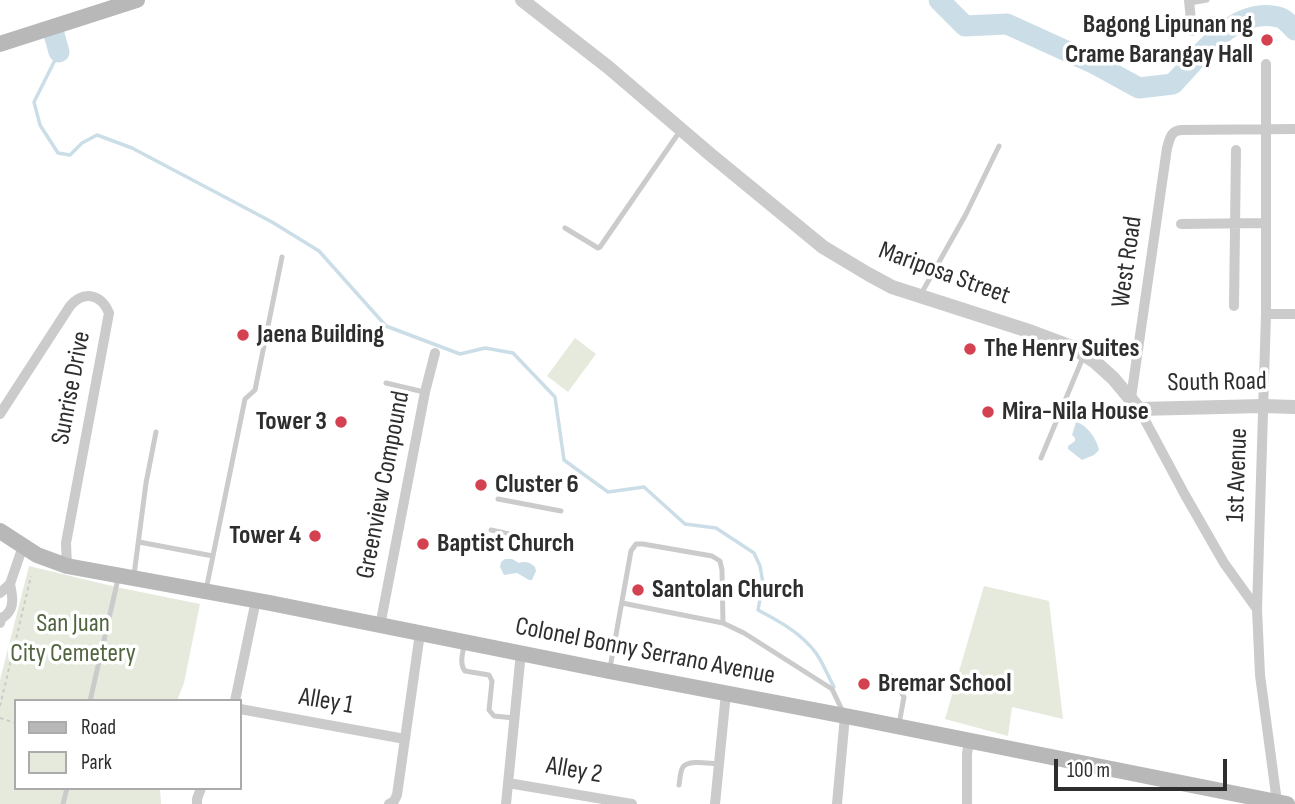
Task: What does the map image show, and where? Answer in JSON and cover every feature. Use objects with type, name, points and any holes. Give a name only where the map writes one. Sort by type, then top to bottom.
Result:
[{"type":"main road","points":[[0,44],[137,0]]},
{"type":"main road","name":"Colonel Bonny Serrano Avenue","points":[[0,531],[37,555],[66,566],[256,600],[1282,803]]},
{"type":"street","name":"Mariposa Street","points":[[522,0],[608,67],[823,247],[892,287],[920,296],[959,303],[1072,347],[1113,378],[1135,403],[1224,563],[1257,609]]},
{"type":"street","points":[[1189,2],[1192,32]]},
{"type":"street","name":"1st Avenue","points":[[1266,64],[1266,314],[1257,609],[1259,675],[1282,803]]},
{"type":"street","points":[[1267,130],[1295,129]]},
{"type":"street","name":"West Road","points":[[1135,403],[1167,148],[1172,134],[1181,130],[1267,130]]},
{"type":"street","points":[[1234,306],[1236,150]]},
{"type":"street","points":[[1181,224],[1266,223]]},
{"type":"street","name":"Sunrise Drive","points":[[0,414],[76,299],[88,295],[100,299],[109,313],[66,543],[66,566]]},
{"type":"street","points":[[1266,314],[1295,314]]},
{"type":"street","name":"Greenview Compound","points":[[380,626],[425,392],[435,354]]},
{"type":"street","name":"South Road","points":[[1135,403],[1295,407]]},
{"type":"street","points":[[1,619],[10,612],[13,600],[3,592],[23,546]]},
{"type":"street","points":[[235,699],[256,600]]},
{"type":"street","points":[[389,804],[394,802],[397,795],[420,634]]},
{"type":"street","points":[[506,804],[521,652]]},
{"type":"street","points":[[715,804],[726,693]]},
{"type":"street","name":"Alley 1","points":[[242,709],[405,739]]},
{"type":"street","points":[[837,804],[845,716]]},
{"type":"street","points":[[967,804],[969,741]]},
{"type":"street","name":"Alley 2","points":[[508,783],[632,804]]},
{"type":"lane","points":[[1189,2],[1207,0]]},
{"type":"lane","points":[[565,228],[600,247],[681,129]]},
{"type":"lane","points":[[920,296],[966,214],[999,146]]},
{"type":"lane","points":[[206,591],[245,399],[255,390],[282,257]]},
{"type":"lane","points":[[1041,458],[1084,355]]},
{"type":"lane","points":[[386,383],[425,392]]},
{"type":"lane","points":[[91,699],[126,577],[139,542],[156,432]]},
{"type":"lane","points":[[498,499],[561,511]]},
{"type":"lane","points":[[491,530],[555,544]]},
{"type":"lane","points":[[139,542],[213,556]]},
{"type":"lane","points":[[610,671],[631,551],[636,544],[712,556],[720,561],[723,623]]},
{"type":"lane","points":[[622,603],[723,623],[744,633],[832,689],[845,716]]},
{"type":"lane","points":[[465,642],[463,669],[491,677],[491,714],[514,718]]},
{"type":"lane","points":[[891,676],[904,697],[898,727]]},
{"type":"lane","points":[[679,785],[685,764],[719,764]]},
{"type":"path","points":[[990,339],[1028,350]]},
{"type":"path","points":[[0,706],[31,576]]},
{"type":"green space","points":[[575,338],[596,354],[568,392],[547,376]]},
{"type":"green space","name":"San Juan City Cemetery","points":[[29,566],[200,604],[184,683],[178,699],[14,699],[14,790],[160,790],[161,804],[0,804],[0,680]]},
{"type":"green space","points":[[984,586],[1049,601],[1063,719],[1012,707],[1008,736],[945,719]]},
{"type":"water","points":[[1076,422],[1091,433],[1099,450],[1082,460],[1068,449],[1075,441],[1072,435]]},
{"type":"water","points":[[505,559],[533,565],[536,571],[532,580],[517,573],[504,575],[500,567]]},
{"type":"waterway","points":[[939,0],[965,26],[1007,24],[1095,64],[1139,88],[1173,84],[1219,36],[1247,19],[1278,17],[1295,30]]},
{"type":"waterway","points":[[54,34],[59,52]]},
{"type":"waterway","points":[[59,52],[34,102],[40,125],[58,153],[70,155],[82,143],[97,135],[132,148],[272,222],[319,251],[386,326],[460,354],[485,348],[513,353],[555,397],[564,460],[608,492],[644,487],[685,524],[716,528],[754,553],[763,583],[758,610],[804,639],[819,657],[834,687]]},
{"type":"place","name":"Bagong Lipunan ng Crame Barangay Hall","points":[[1267,40]]},
{"type":"place","name":"Jaena Building","points":[[243,335]]},
{"type":"place","name":"The Henry Suites","points":[[970,349]]},
{"type":"place","name":"Mira-Nila House","points":[[988,412]]},
{"type":"place","name":"Tower 3","points":[[341,422]]},
{"type":"place","name":"Cluster 6","points":[[481,485]]},
{"type":"place","name":"Tower 4","points":[[315,536]]},
{"type":"place","name":"Baptist Church","points":[[423,544]]},
{"type":"place","name":"Santolan Church","points":[[638,590]]},
{"type":"place","name":"Bremar School","points":[[864,684]]}]
